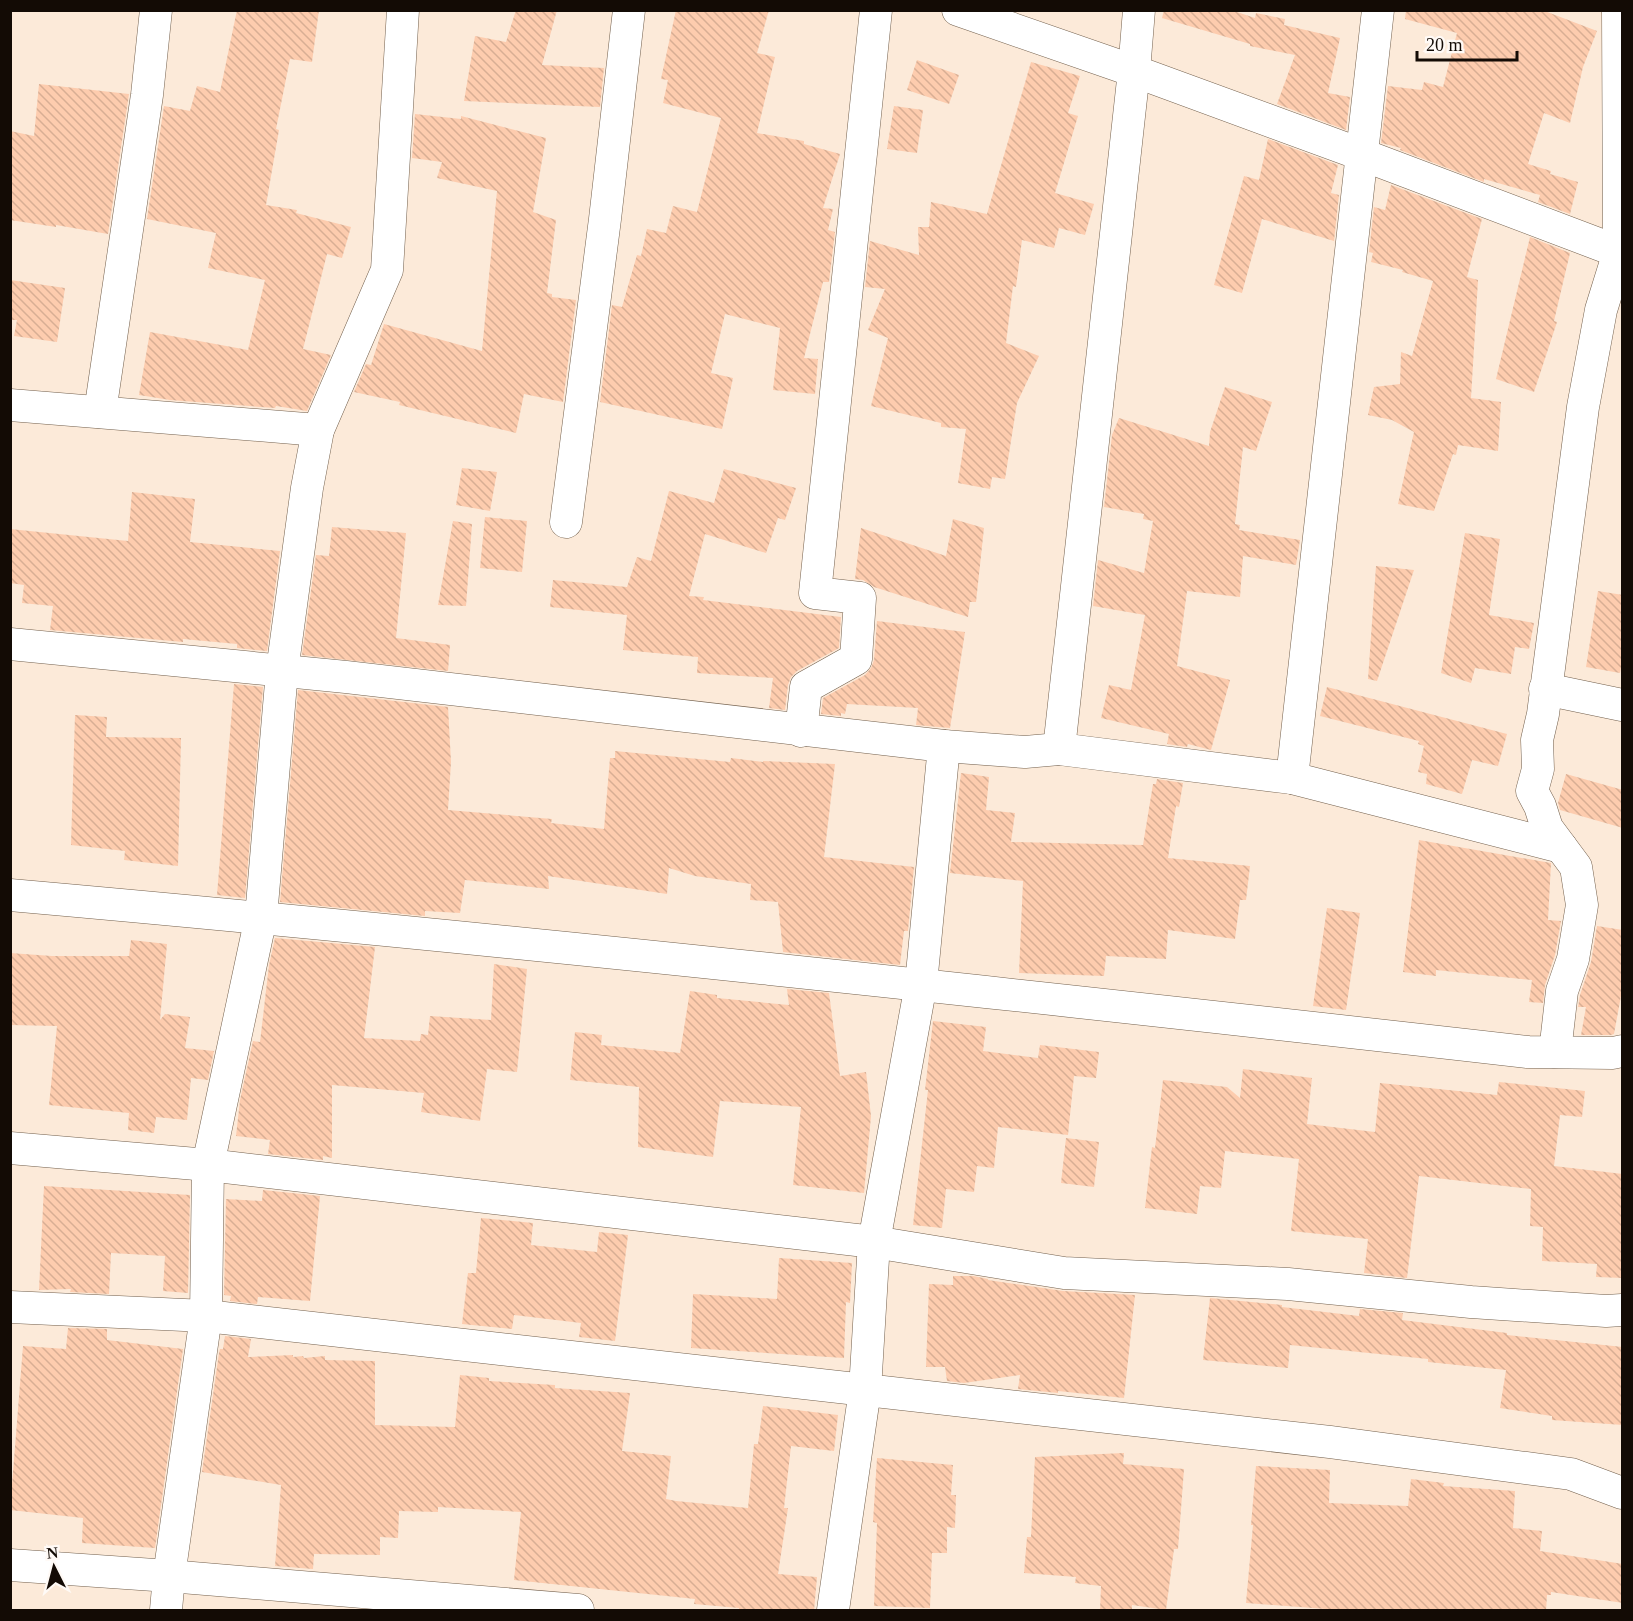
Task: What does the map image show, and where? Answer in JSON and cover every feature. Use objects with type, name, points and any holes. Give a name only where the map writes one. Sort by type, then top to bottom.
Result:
[{"type":"street","points":[[100,412],[147,95],[156,10]]},
{"type":"street","points":[[166,1611],[206,1317],[208,1165],[261,917],[282,671],[307,488],[318,430],[387,270],[404,10]]},
{"type":"street","points":[[566,522],[629,10]]},
{"type":"street","points":[[801,731],[806,687],[856,659],[860,598],[815,593],[876,10]]},
{"type":"street","points":[[958,10],[1364,154],[1621,252]]},
{"type":"street","points":[[1059,749],[1139,10]]},
{"type":"street","points":[[1292,778],[1364,154],[1378,10]]},
{"type":"street","points":[[1555,1052],[1562,991],[1573,959],[1582,906],[1576,867],[1547,828],[1532,791],[1538,768],[1537,741],[1543,714],[1583,407],[1601,310],[1621,252],[1618,10]]},
{"type":"street","points":[[10,405],[318,430]]},
{"type":"street","points":[[10,645],[282,671],[944,746],[1025,752],[1059,749],[1292,778],[1561,847]]},
{"type":"street","points":[[1545,688],[1623,705]]},
{"type":"street","points":[[833,1611],[865,1390],[874,1242],[921,984],[944,746]]},
{"type":"street","points":[[10,895],[261,917],[921,984],[1528,1052],[1623,1051]]},
{"type":"street","points":[[10,1148],[208,1165],[874,1242],[1064,1273],[1288,1284],[1471,1302],[1606,1311],[1623,1310]]},
{"type":"street","points":[[10,1307],[206,1317],[1330,1442],[1560,1472],[1623,1493]]},
{"type":"street","points":[[10,1566],[169,1576],[578,1611]]},
{"type":"building","points":[[237,10],[319,10],[312,62],[290,59],[276,129],[279,130],[266,205],[297,210],[296,213],[351,227],[342,258],[327,254],[303,349],[331,355],[307,411],[276,406],[275,408],[170,400],[139,395],[150,332],[248,350],[265,280],[208,268],[216,233],[147,219],[164,106],[190,111],[197,86],[220,92]]},
{"type":"building","points":[[516,10],[557,10],[542,65],[604,68],[600,107],[464,101],[475,36],[506,42]]},
{"type":"building","points":[[676,10],[769,10],[757,53],[775,57],[757,133],[804,141],[804,144],[840,154],[823,208],[833,209],[828,230],[835,232],[829,282],[823,282],[804,358],[818,359],[815,394],[773,390],[780,328],[725,314],[711,373],[733,378],[722,429],[600,402],[612,305],[622,307],[637,255],[641,256],[647,229],[666,233],[673,206],[697,212],[721,118],[663,103],[668,80],[661,79]]},
{"type":"building","points":[[1164,10],[1231,10],[1255,18],[1256,13],[1285,19],[1284,25],[1340,38],[1328,93],[1350,97],[1346,130],[1277,104],[1295,55],[1250,46],[1250,44],[1162,18]]},
{"type":"building","points":[[1406,10],[1542,10],[1597,31],[1583,67],[1570,123],[1544,113],[1528,164],[1551,171],[1550,174],[1578,182],[1570,214],[1538,202],[1540,195],[1484,179],[1484,182],[1400,150],[1401,148],[1381,143],[1388,86],[1422,90],[1424,82],[1443,87],[1457,33],[1405,19]]},
{"type":"building","points":[[917,60],[959,75],[949,104],[907,90]]},
{"type":"building","points":[[1031,62],[1080,76],[1068,113],[1078,116],[1055,193],[1094,204],[1085,235],[1059,228],[1054,248],[1022,240],[1016,287],[1013,286],[1006,343],[1039,356],[1017,403],[1005,479],[992,477],[990,489],[958,483],[966,429],[941,427],[941,423],[871,406],[888,338],[868,330],[885,289],[865,287],[870,241],[919,255],[918,227],[929,227],[931,202],[987,214]]},
{"type":"building","points":[[39,84],[129,94],[108,234],[10,220],[10,131],[34,136]]},
{"type":"building","points":[[894,106],[923,110],[917,153],[887,149]]},
{"type":"building","points":[[415,114],[461,119],[461,116],[546,138],[533,212],[556,220],[547,293],[552,294],[552,297],[576,300],[563,402],[524,394],[516,433],[354,392],[366,364],[371,365],[384,324],[482,351],[497,191],[437,178],[442,162],[412,158]]},
{"type":"building","points":[[1268,139],[1338,165],[1331,193],[1339,195],[1334,241],[1262,219],[1242,293],[1214,285],[1244,176],[1259,180]]},
{"type":"building","points":[[1391,185],[1482,219],[1467,277],[1478,280],[1471,398],[1501,402],[1498,451],[1458,445],[1434,511],[1398,504],[1414,432],[1392,420],[1368,415],[1374,387],[1400,384],[1401,352],[1412,356],[1433,281],[1371,262],[1373,253],[1369,252],[1374,207],[1385,210]]},
{"type":"building","points":[[1530,237],[1570,253],[1554,321],[1557,322],[1534,392],[1496,379]]},
{"type":"building","points":[[10,280],[65,288],[57,342],[14,336],[17,320],[10,320]]},
{"type":"building","points":[[1225,387],[1272,402],[1256,451],[1243,447],[1235,524],[1240,525],[1239,530],[1300,540],[1296,565],[1243,556],[1240,597],[1187,591],[1177,666],[1230,680],[1211,750],[1188,744],[1187,747],[1167,744],[1169,734],[1101,718],[1109,685],[1131,690],[1145,615],[1093,606],[1098,560],[1144,573],[1153,521],[1143,519],[1144,514],[1104,507],[1112,435],[1119,418],[1209,446],[1210,432]]},
{"type":"building","points":[[462,468],[497,472],[490,511],[456,505]]},
{"type":"building","points":[[724,469],[796,488],[785,520],[778,518],[766,553],[705,534],[689,596],[704,597],[703,600],[841,617],[839,648],[797,671],[791,677],[785,710],[769,708],[773,678],[697,673],[698,657],[623,650],[627,615],[550,607],[553,580],[627,587],[637,557],[651,561],[669,491],[714,503]]},
{"type":"building","points":[[132,492],[195,499],[190,542],[280,551],[267,651],[237,648],[237,644],[183,639],[183,642],[50,630],[53,606],[22,603],[24,585],[10,583],[10,529],[128,541]]},
{"type":"building","points":[[485,517],[527,521],[522,572],[480,568]]},
{"type":"building","points":[[953,519],[984,528],[976,602],[970,602],[968,617],[855,579],[861,528],[946,556]]},
{"type":"building","points":[[453,521],[472,524],[466,606],[438,605]]},
{"type":"building","points":[[332,527],[406,533],[396,638],[450,645],[448,671],[302,655],[316,555],[329,556]]},
{"type":"building","points":[[1465,533],[1500,539],[1489,615],[1534,623],[1529,649],[1515,647],[1511,674],[1475,668],[1471,683],[1441,673]]},
{"type":"building","points":[[1376,566],[1414,570],[1377,681],[1368,679]]},
{"type":"building","points":[[1598,591],[1623,595],[1623,655],[1620,673],[1586,667]]},
{"type":"building","points":[[877,621],[965,632],[950,728],[916,725],[918,708],[847,704],[845,714],[841,713],[841,716],[821,714],[823,698],[865,675],[871,668],[874,660]]},
{"type":"building","points":[[234,684],[263,687],[245,898],[217,895]]},
{"type":"building","points":[[1327,687],[1507,734],[1498,766],[1472,760],[1462,794],[1426,784],[1427,774],[1418,772],[1424,746],[1418,744],[1419,741],[1320,716]]},
{"type":"building","points":[[298,690],[448,707],[451,762],[448,810],[552,819],[551,823],[604,829],[610,758],[615,758],[615,751],[730,762],[731,758],[763,762],[835,764],[824,857],[914,867],[908,931],[904,931],[900,965],[783,952],[778,902],[750,900],[751,884],[695,876],[669,868],[667,894],[548,876],[549,889],[465,880],[460,913],[425,911],[425,916],[280,902]]},
{"type":"building","points":[[75,715],[107,717],[106,737],[181,738],[178,866],[124,860],[125,851],[71,845]]},
{"type":"building","points":[[961,773],[989,777],[986,810],[1015,813],[1011,842],[1143,845],[1153,784],[1156,784],[1157,779],[1183,783],[1179,807],[1176,806],[1168,858],[1250,866],[1246,900],[1240,900],[1235,939],[1168,930],[1166,959],[1106,956],[1104,976],[1019,973],[1023,881],[950,873]]},
{"type":"building","points":[[1566,774],[1623,790],[1623,828],[1560,810],[1558,803]]},
{"type":"building","points":[[1419,840],[1551,863],[1548,920],[1561,921],[1555,955],[1545,985],[1543,1003],[1529,1002],[1532,980],[1436,970],[1436,976],[1403,972]]},
{"type":"building","points":[[1327,908],[1360,913],[1346,1010],[1313,1006]]},
{"type":"building","points":[[1597,926],[1623,930],[1623,985],[1614,1034],[1581,1035],[1586,1007],[1578,1007],[1591,962]]},
{"type":"building","points":[[275,938],[375,947],[364,1038],[420,1041],[421,1034],[428,1035],[430,1016],[491,1020],[494,964],[527,969],[517,1072],[487,1069],[480,1121],[421,1112],[424,1093],[332,1085],[332,1158],[323,1156],[323,1160],[268,1154],[270,1140],[236,1136],[240,1100],[253,1041],[260,1042],[269,965]]},
{"type":"building","points":[[131,940],[167,944],[160,1020],[165,1014],[190,1017],[185,1048],[214,1051],[208,1080],[191,1078],[187,1120],[156,1117],[154,1133],[128,1130],[129,1113],[49,1105],[57,1026],[10,1025],[10,953],[52,956],[129,956]]},
{"type":"building","points":[[787,989],[829,993],[840,1076],[866,1072],[871,1116],[864,1193],[793,1185],[801,1107],[720,1101],[713,1157],[638,1147],[639,1087],[570,1080],[575,1032],[602,1035],[601,1045],[680,1053],[690,991],[717,995],[717,998],[789,1005]]},
{"type":"building","points":[[933,1021],[986,1027],[983,1051],[1038,1058],[1040,1045],[1099,1052],[1096,1078],[1074,1076],[1068,1135],[998,1127],[994,1168],[977,1166],[974,1192],[946,1189],[942,1228],[913,1225]]},
{"type":"building","points":[[1243,1069],[1312,1078],[1307,1124],[1375,1132],[1380,1083],[1497,1095],[1499,1082],[1585,1091],[1582,1117],[1560,1115],[1554,1166],[1623,1174],[1623,1278],[1596,1277],[1597,1264],[1542,1261],[1543,1227],[1530,1226],[1531,1189],[1419,1176],[1407,1278],[1364,1273],[1368,1239],[1291,1231],[1299,1159],[1225,1151],[1221,1188],[1200,1186],[1197,1214],[1145,1208],[1163,1080],[1227,1087],[1240,1098]]},
{"type":"building","points":[[1066,1138],[1099,1142],[1094,1187],[1061,1183]]},
{"type":"building","points":[[44,1186],[190,1195],[188,1293],[163,1291],[165,1256],[111,1253],[109,1294],[70,1292],[71,1289],[39,1290]]},
{"type":"building","points":[[263,1190],[320,1196],[310,1301],[258,1297],[257,1304],[230,1301],[231,1296],[224,1295],[226,1199],[262,1201]]},
{"type":"building","points":[[481,1218],[533,1223],[531,1245],[597,1252],[599,1232],[628,1235],[615,1341],[579,1337],[581,1323],[514,1315],[512,1329],[462,1324],[468,1273],[476,1273]]},
{"type":"building","points":[[779,1258],[852,1263],[850,1303],[846,1302],[844,1358],[691,1348],[693,1294],[777,1299]]},
{"type":"building","points":[[953,1276],[973,1276],[1063,1291],[1135,1295],[1124,1398],[1018,1389],[1020,1375],[964,1383],[947,1381],[945,1367],[926,1367],[929,1284],[953,1285]]},
{"type":"building","points":[[1210,1298],[1359,1316],[1360,1309],[1403,1313],[1402,1320],[1507,1333],[1507,1335],[1623,1347],[1623,1425],[1552,1420],[1552,1416],[1500,1408],[1506,1370],[1428,1362],[1428,1359],[1290,1345],[1288,1368],[1203,1360]]},
{"type":"building","points":[[68,1328],[107,1329],[107,1340],[183,1349],[155,1548],[82,1543],[83,1518],[10,1510],[23,1346],[66,1349]]},
{"type":"building","points":[[225,1336],[251,1339],[248,1357],[325,1356],[325,1360],[375,1361],[375,1425],[455,1427],[460,1375],[489,1378],[489,1381],[555,1385],[555,1388],[630,1393],[622,1451],[671,1456],[666,1499],[676,1501],[748,1508],[754,1444],[758,1444],[763,1406],[838,1415],[834,1451],[791,1446],[784,1508],[788,1508],[778,1574],[817,1577],[814,1611],[739,1611],[739,1608],[694,1604],[695,1599],[514,1580],[521,1512],[438,1507],[438,1512],[399,1511],[398,1538],[380,1537],[380,1555],[314,1554],[313,1569],[275,1566],[281,1485],[202,1472],[219,1353],[220,1349],[223,1349]]},
{"type":"building","points":[[1124,1453],[1123,1464],[1184,1469],[1178,1549],[1174,1549],[1166,1610],[1132,1605],[1132,1611],[1100,1611],[1101,1586],[1075,1583],[1076,1577],[1024,1573],[1027,1537],[1031,1537],[1035,1457]]},
{"type":"building","points":[[877,1458],[953,1465],[951,1495],[956,1495],[955,1528],[947,1527],[947,1553],[932,1553],[930,1608],[874,1606],[877,1523],[873,1522]]},
{"type":"building","points":[[1256,1466],[1330,1470],[1329,1503],[1408,1506],[1411,1479],[1444,1483],[1443,1486],[1515,1491],[1513,1528],[1542,1531],[1540,1551],[1623,1564],[1623,1603],[1551,1592],[1551,1595],[1547,1595],[1546,1611],[1326,1611],[1326,1609],[1246,1603]]}]
